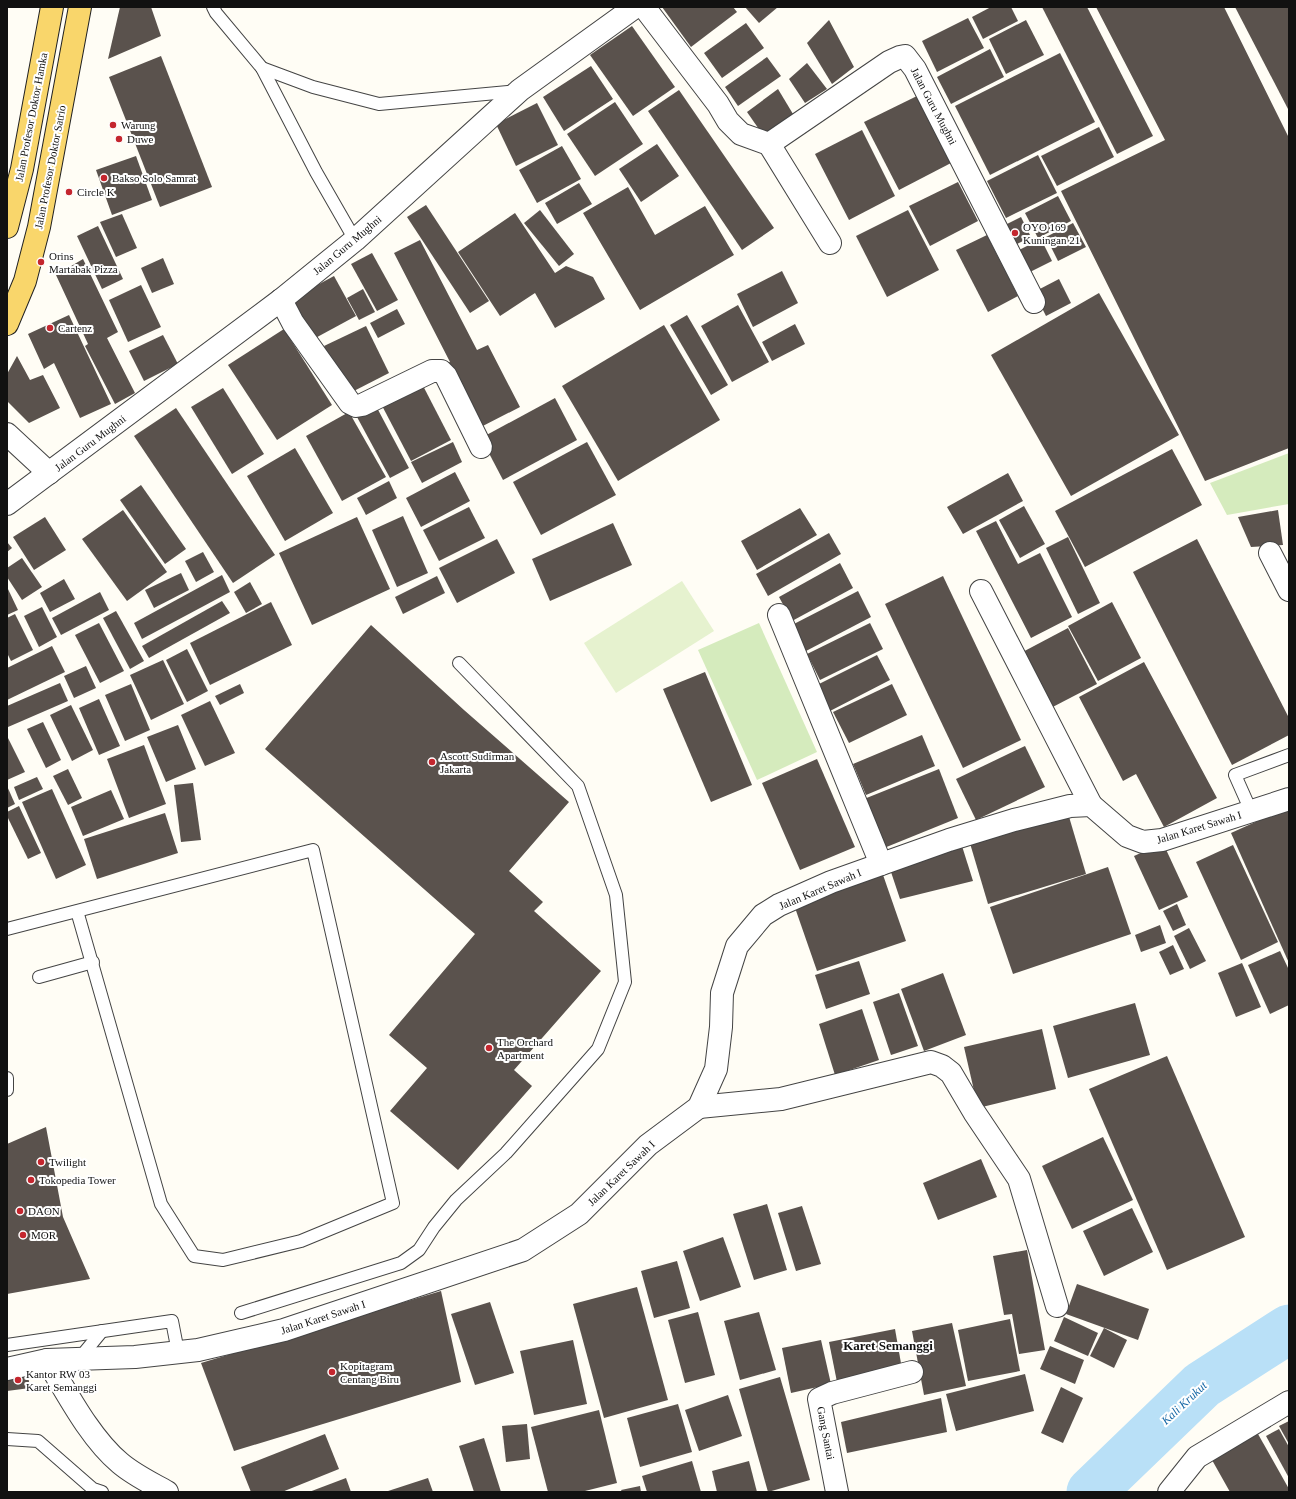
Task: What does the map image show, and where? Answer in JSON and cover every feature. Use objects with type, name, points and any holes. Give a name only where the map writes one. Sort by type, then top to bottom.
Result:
[{"type":"main road","name":"Jalan Profesor Doktor Hamka","points":[[7,227],[22,169],[52,7]]},
{"type":"main road","name":"Jalan Profesor Doktor Satrio","points":[[7,324],[25,281],[39,226],[80,7]]},
{"type":"main road","points":[[7,241],[39,226]]},
{"type":"street","name":"Jalan Guru Mughni","points":[[7,504],[281,300],[355,240],[520,90],[635,7]]},
{"type":"street","points":[[644,7],[718,104],[728,121],[741,134],[769,144],[830,243]]},
{"type":"street","name":"Jalan Guru Mughni","points":[[769,144],[889,62],[905,56],[915,69],[1034,302]]},
{"type":"street","points":[[281,300],[292,323],[350,403],[356,406],[362,405],[432,371],[441,371],[446,376],[481,447]]},
{"type":"street","name":"Jalan Guru Mughni","points":[[7,434],[49,473]]},
{"type":"street","points":[[1270,553],[1289,590]]},
{"type":"street","points":[[981,592],[1091,805]]},
{"type":"street","points":[[779,615],[881,864]]},
{"type":"street","name":"Jalan Karet Sawah I","points":[[7,1369],[47,1360],[135,1357],[198,1350],[284,1330],[523,1250],[579,1214],[648,1146],[699,1107],[716,1068],[722,993],[737,946],[763,915],[779,905],[831,882],[949,840],[1014,820],[1070,806],[1091,805],[1127,836],[1143,842],[1162,840],[1289,799]]},
{"type":"street","points":[[699,1107],[781,1099],[931,1062],[942,1066],[951,1073],[974,1112],[1019,1179],[1057,1306]]},
{"type":"street","points":[[47,1360],[86,1424],[119,1463],[139,1477],[167,1492]]},
{"type":"street","name":"Gang Santai","points":[[837,1492],[819,1399],[832,1393],[912,1372]]},
{"type":"street","points":[[1169,1492],[1197,1457],[1289,1402]]},
{"type":"lane","points":[[213,7],[216,13],[262,68],[316,172],[355,240]]},
{"type":"lane","points":[[262,68],[313,87],[379,104],[520,90]]},
{"type":"lane","points":[[242,1313],[400,1263],[419,1250],[434,1227],[456,1200],[506,1153],[598,1049],[625,982],[616,895],[578,786],[459,663]]},
{"type":"lane","points":[[1251,811],[1235,775],[1289,755]]},
{"type":"lane","points":[[7,929],[313,850],[393,1203],[300,1242],[223,1260],[194,1256],[161,1204],[93,962],[77,911]]},
{"type":"lane","points":[[39,977],[93,962]]},
{"type":"lane","points":[[7,1078],[7,1090]]},
{"type":"lane","points":[[7,1345],[172,1321],[178,1352]]},
{"type":"lane","points":[[79,1359],[102,1331]]},
{"type":"lane","points":[[7,1439],[38,1442],[93,1489],[102,1492]]},
{"type":"green space","points":[[1289,453],[1289,504],[1227,515],[1210,483]]},
{"type":"green space","points":[[682,581],[714,631],[616,693],[584,643]]},
{"type":"green space","points":[[759,623],[817,752],[757,780],[698,650]]},
{"type":"building","points":[[120,7],[151,7],[161,36],[108,59]]},
{"type":"building","points":[[662,7],[733,7],[737,12],[691,47]]},
{"type":"building","points":[[745,7],[778,7],[759,23]]},
{"type":"building","points":[[991,7],[1011,7],[1018,21],[983,39],[972,17]]},
{"type":"building","points":[[1042,7],[1087,7],[1153,136],[1117,154]]},
{"type":"building","points":[[1096,7],[1224,7],[1289,138],[1289,448],[1205,481],[1061,191],[1165,140]]},
{"type":"building","points":[[1235,7],[1289,7],[1288,109]]},
{"type":"building","points":[[968,18],[984,48],[937,72],[922,41]]},
{"type":"building","points":[[829,20],[854,67],[832,84],[807,43]]},
{"type":"building","points":[[1026,20],[1044,55],[1006,74],[989,39]]},
{"type":"building","points":[[746,23],[764,48],[722,78],[704,53]]},
{"type":"building","points":[[632,26],[675,87],[633,116],[590,55]]},
{"type":"building","points":[[990,49],[1004,77],[951,104],[937,77]]},
{"type":"building","points":[[1060,53],[1095,122],[990,175],[955,106]]},
{"type":"building","points":[[161,56],[212,187],[160,207],[109,77]]},
{"type":"building","points":[[767,57],[781,76],[738,106],[725,87]]},
{"type":"building","points":[[807,63],[827,89],[805,103],[789,79]]},
{"type":"building","points":[[591,66],[613,99],[564,131],[543,97]]},
{"type":"building","points":[[778,89],[793,114],[763,135],[747,112]]},
{"type":"building","points":[[679,90],[774,228],[742,250],[648,111]]},
{"type":"building","points":[[917,96],[951,163],[899,190],[864,122]]},
{"type":"building","points":[[615,102],[643,144],[595,176],[567,134]]},
{"type":"building","points":[[537,103],[558,145],[516,166],[496,124]]},
{"type":"building","points":[[1099,127],[1114,157],[1057,186],[1041,156]]},
{"type":"building","points":[[862,130],[895,196],[849,220],[815,154]]},
{"type":"building","points":[[657,144],[679,176],[641,202],[619,169]]},
{"type":"building","points":[[562,146],[581,179],[537,203],[519,170]]},
{"type":"building","points":[[1038,155],[1057,193],[1006,218],[987,181]]},
{"type":"building","points":[[136,156],[152,200],[112,215],[96,170]]},
{"type":"building","points":[[958,182],[978,221],[930,246],[909,206]]},
{"type":"building","points":[[579,183],[592,204],[557,224],[545,203]]},
{"type":"building","points":[[628,187],[655,235],[705,206],[734,255],[640,310],[583,213]]},
{"type":"building","points":[[1058,196],[1071,221],[1038,238],[1025,213]]},
{"type":"building","points":[[426,205],[489,301],[470,313],[407,217]]},
{"type":"building","points":[[540,210],[574,254],[559,266],[524,223]]},
{"type":"building","points":[[908,210],[939,270],[887,297],[856,236]]},
{"type":"building","points":[[515,213],[555,273],[566,266],[593,277],[605,299],[555,328],[535,293],[500,316],[458,252]]},
{"type":"building","points":[[122,214],[137,248],[116,257],[100,222]]},
{"type":"building","name":"OYO 169 Kuningan 21","points":[[1021,217],[1031,237],[1009,248],[999,228]]},
{"type":"building","points":[[1073,223],[1086,247],[1058,261],[1046,237]]},
{"type":"building","points":[[98,226],[123,279],[102,289],[77,236]]},
{"type":"building","points":[[987,235],[1018,296],[988,312],[956,250]]},
{"type":"building","points":[[1041,239],[1052,261],[1026,274],[1015,252]]},
{"type":"building","points":[[420,240],[477,350],[488,345],[520,407],[475,430],[442,365],[450,362],[394,253]]},
{"type":"building","points":[[372,253],[398,300],[377,311],[351,264]]},
{"type":"building","points":[[163,258],[174,284],[152,293],[141,268]]},
{"type":"building","points":[[83,259],[118,332],[107,338],[135,393],[115,404],[85,346],[88,344],[56,275]]},
{"type":"building","points":[[782,271],[798,303],[753,327],[737,294]]},
{"type":"building","points":[[334,276],[356,316],[308,342],[286,302]]},
{"type":"building","points":[[1059,279],[1071,303],[1046,316],[1034,292]]},
{"type":"building","points":[[141,285],[161,327],[128,342],[109,300]]},
{"type":"building","points":[[363,289],[375,312],[359,320],[347,298]]},
{"type":"building","points":[[1099,293],[1179,435],[1071,496],[991,355]]},
{"type":"building","points":[[738,305],[769,362],[732,382],[701,326]]},
{"type":"building","points":[[397,309],[405,324],[378,338],[370,323]]},
{"type":"building","points":[[69,315],[111,404],[80,418],[54,363],[44,369],[28,334]]},
{"type":"building","points":[[687,315],[728,385],[711,395],[670,325]]},
{"type":"building","points":[[795,324],[805,344],[772,361],[762,342]]},
{"type":"building","points":[[664,325],[720,420],[618,481],[562,386]]},
{"type":"building","points":[[366,326],[389,373],[348,394],[324,346]]},
{"type":"building","points":[[284,329],[332,405],[277,440],[228,365]]},
{"type":"building","points":[[163,335],[178,364],[144,381],[129,351]]},
{"type":"building","points":[[17,356],[30,380],[43,375],[60,408],[29,423],[7,401],[7,374]]},
{"type":"building","points":[[419,378],[451,440],[411,461],[379,400]]},
{"type":"building","points":[[223,388],[264,454],[232,474],[191,407]]},
{"type":"building","points":[[555,398],[577,440],[503,480],[481,438]]},
{"type":"building","points":[[376,406],[409,468],[390,478],[357,417]]},
{"type":"building","points":[[176,408],[275,555],[233,583],[134,436]]},
{"type":"building","points":[[349,412],[386,477],[342,501],[306,436]]},
{"type":"building","points":[[453,442],[462,462],[422,483],[411,462]]},
{"type":"building","points":[[587,442],[616,495],[541,535],[513,482]]},
{"type":"building","points":[[295,448],[333,513],[285,541],[247,476]]},
{"type":"building","points":[[1172,449],[1202,505],[1085,567],[1055,511]]},
{"type":"building","points":[[455,472],[470,501],[421,527],[406,498]]},
{"type":"building","points":[[1008,473],[1023,501],[963,534],[947,507]]},
{"type":"building","points":[[389,481],[397,498],[366,515],[357,498]]},
{"type":"building","points":[[141,485],[186,549],[165,564],[120,500]]},
{"type":"building","points":[[1024,506],[1045,544],[1020,558],[999,520]]},
{"type":"building","points":[[469,507],[485,538],[439,561],[423,530]]},
{"type":"building","points":[[800,508],[817,535],[757,570],[741,541]]},
{"type":"building","points":[[123,510],[167,572],[127,601],[82,539]]},
{"type":"building","points":[[1278,510],[1283,545],[1251,547],[1238,517]]},
{"type":"building","points":[[403,516],[428,573],[397,587],[372,530]]},
{"type":"building","points":[[45,517],[66,550],[34,570],[13,537]]},
{"type":"building","points":[[357,517],[390,589],[312,625],[279,553]]},
{"type":"building","points":[[996,521],[1018,564],[1040,553],[1072,617],[1031,638],[976,531]]},
{"type":"building","points":[[613,523],[632,565],[550,601],[532,559]]},
{"type":"building","points":[[829,533],[841,554],[768,596],[756,574]]},
{"type":"building","points":[[1068,537],[1100,603],[1078,614],[1046,548]]},
{"type":"building","points":[[497,539],[515,573],[457,603],[439,568]]},
{"type":"building","points":[[1197,539],[1289,718],[1289,735],[1232,765],[1133,572]]},
{"type":"building","points":[[7,542],[12,548],[7,552]]},
{"type":"building","points":[[203,552],[214,572],[196,582],[185,561]]},
{"type":"building","points":[[22,558],[42,587],[22,600],[7,577],[7,568]]},
{"type":"building","points":[[840,563],[853,588],[792,621],[779,597]]},
{"type":"building","points":[[181,573],[189,590],[154,608],[145,590]]},
{"type":"building","points":[[222,575],[230,592],[142,639],[134,623]]},
{"type":"building","points":[[437,576],[445,593],[403,614],[395,597]]},
{"type":"building","points":[[943,576],[1021,740],[963,768],[885,604]]},
{"type":"building","points":[[64,579],[75,599],[50,612],[40,593]]},
{"type":"building","points":[[250,582],[262,604],[246,613],[234,592]]},
{"type":"building","points":[[7,587],[18,610],[7,615]]},
{"type":"building","points":[[858,591],[871,617],[806,651],[792,625]]},
{"type":"building","points":[[100,592],[109,610],[61,635],[52,618]]},
{"type":"building","points":[[222,601],[230,613],[149,658],[142,646]]},
{"type":"building","points":[[271,602],[292,645],[210,685],[190,643]]},
{"type":"building","points":[[1112,602],[1141,658],[1098,681],[1068,626]]},
{"type":"building","points":[[42,607],[57,637],[39,647],[24,616]]},
{"type":"building","points":[[116,611],[144,661],[130,669],[103,618]]},
{"type":"building","points":[[15,614],[33,650],[11,661],[7,653],[7,618]]},
{"type":"building","points":[[99,623],[124,671],[100,683],[75,635]]},
{"type":"building","points":[[870,623],[883,649],[820,680],[807,654]]},
{"type":"building","points":[[371,625],[464,710],[569,802],[509,871],[543,902],[534,911],[601,971],[514,1070],[532,1086],[458,1170],[390,1111],[427,1068],[389,1035],[475,934],[265,749]]},
{"type":"building","points":[[1068,628],[1097,684],[1045,711],[1017,655]]},
{"type":"building","points":[[52,646],[65,672],[7,700],[7,668]]},
{"type":"building","points":[[187,649],[208,691],[187,702],[166,660]]},
{"type":"building","points":[[877,655],[890,680],[830,711],[817,685]]},
{"type":"building","points":[[163,660],[184,704],[151,720],[130,675]]},
{"type":"building","points":[[1144,662],[1217,798],[1164,827],[1136,774],[1123,781],[1079,697]]},
{"type":"building","points":[[86,666],[96,688],[74,698],[64,676]]},
{"type":"building","points":[[705,672],[752,785],[711,802],[663,689]]},
{"type":"building","points":[[60,683],[68,701],[8,727],[7,706]]},
{"type":"building","points":[[131,684],[150,730],[125,741],[105,695]]},
{"type":"building","points":[[240,684],[244,693],[220,705],[215,696]]},
{"type":"building","points":[[892,684],[907,715],[849,743],[833,712]]},
{"type":"building","points":[[99,699],[120,746],[99,755],[79,708]]},
{"type":"building","points":[[210,701],[235,753],[205,766],[181,715]]},
{"type":"building","points":[[71,705],[93,750],[72,761],[50,715]]},
{"type":"building","points":[[43,722],[61,760],[46,768],[27,729]]},
{"type":"building","points":[[178,725],[196,769],[166,782],[147,737]]},
{"type":"building","points":[[922,735],[935,766],[866,795],[853,764]]},
{"type":"building","points":[[7,736],[25,772],[7,780]]},
{"type":"building","points":[[144,745],[166,804],[129,818],[107,759]]},
{"type":"building","points":[[1025,746],[1045,787],[976,820],[956,779]]},
{"type":"building","points":[[817,759],[855,847],[800,870],[762,783]]},
{"type":"building","points":[[68,769],[82,798],[68,805],[53,776]]},
{"type":"building","points":[[939,769],[958,818],[884,848],[864,799]]},
{"type":"building","points":[[37,777],[43,789],[19,800],[14,787]]},
{"type":"building","points":[[193,783],[201,840],[181,842],[174,785]]},
{"type":"building","points":[[7,786],[15,804],[7,808]]},
{"type":"building","points":[[52,789],[86,865],[56,879],[22,802]]},
{"type":"building","points":[[111,790],[124,819],[83,836],[71,807]]},
{"type":"building","points":[[19,806],[41,853],[28,859],[7,816],[7,812]]},
{"type":"building","points":[[1289,807],[1289,963],[1231,833]]},
{"type":"building","points":[[1067,810],[1086,874],[988,904],[969,840]]},
{"type":"building","points":[[165,813],[178,853],[97,879],[84,839]]},
{"type":"building","points":[[1163,843],[1188,897],[1159,910],[1134,856]]},
{"type":"building","points":[[1233,845],[1278,942],[1241,960],[1196,862]]},
{"type":"building","points":[[962,846],[973,881],[900,899],[890,869]]},
{"type":"building","points":[[1108,867],[1131,934],[1013,974],[990,907]]},
{"type":"building","points":[[882,872],[906,941],[817,971],[793,902]]},
{"type":"building","points":[[1177,904],[1186,925],[1173,931],[1163,911]]},
{"type":"building","points":[[1160,925],[1166,943],[1141,952],[1135,935]]},
{"type":"building","points":[[1189,928],[1206,961],[1190,969],[1174,936]]},
{"type":"building","points":[[1173,945],[1184,969],[1170,975],[1159,952]]},
{"type":"building","points":[[1280,951],[1289,970],[1289,1005],[1270,1014],[1248,965]]},
{"type":"building","points":[[859,961],[870,994],[826,1009],[815,975]]},
{"type":"building","points":[[1242,963],[1261,1007],[1236,1017],[1218,973]]},
{"type":"building","points":[[943,973],[966,1035],[924,1051],[901,989]]},
{"type":"building","points":[[899,993],[918,1046],[891,1055],[873,1002]]},
{"type":"building","points":[[1135,1003],[1150,1055],[1068,1078],[1053,1026]]},
{"type":"building","points":[[862,1009],[879,1060],[835,1075],[819,1024]]},
{"type":"building","points":[[1042,1029],[1056,1089],[978,1108],[964,1047]]},
{"type":"building","points":[[1167,1056],[1245,1237],[1167,1270],[1089,1089]]},
{"type":"building","name":"Tokopedia Tower","points":[[46,1127],[63,1217],[90,1279],[7,1294],[7,1144]]},
{"type":"building","points":[[1103,1137],[1133,1200],[1072,1229],[1042,1166]]},
{"type":"building","points":[[981,1159],[997,1197],[938,1220],[923,1183]]},
{"type":"building","points":[[767,1204],[787,1270],[754,1280],[733,1214]]},
{"type":"building","points":[[802,1206],[821,1264],[796,1271],[778,1213]]},
{"type":"building","points":[[1132,1208],[1153,1252],[1104,1276],[1083,1231]]},
{"type":"building","points":[[723,1237],[741,1287],[700,1301],[683,1251]]},
{"type":"building","points":[[1027,1250],[1045,1350],[1019,1354],[1012,1314],[1004,1315],[993,1256]]},
{"type":"building","points":[[677,1261],[690,1308],[654,1318],[641,1271]]},
{"type":"building","points":[[1077,1284],[1149,1309],[1138,1340],[1066,1314]]},
{"type":"building","points":[[637,1287],[668,1400],[604,1418],[573,1304]]},
{"type":"building","name":"Kopitagram Centang Biru","points":[[441,1291],[461,1382],[234,1451],[201,1363]]},
{"type":"building","points":[[490,1302],[514,1373],[475,1385],[451,1314]]},
{"type":"building","points":[[698,1312],[715,1375],[685,1383],[668,1320]]},
{"type":"building","points":[[759,1312],[776,1370],[740,1380],[724,1321]]},
{"type":"building","points":[[1064,1317],[1098,1333],[1088,1356],[1054,1341]]},
{"type":"building","points":[[1010,1319],[1020,1371],[968,1381],[958,1330]]},
{"type":"building","points":[[952,1323],[966,1386],[924,1395],[912,1331]]},
{"type":"building","points":[[1104,1328],[1127,1340],[1114,1368],[1090,1356]]},
{"type":"building","points":[[895,1329],[902,1369],[837,1382],[829,1342]]},
{"type":"building","points":[[573,1340],[587,1404],[534,1415],[520,1351]]},
{"type":"building","points":[[821,1340],[831,1384],[791,1393],[782,1348]]},
{"type":"building","points":[[1050,1346],[1084,1360],[1075,1384],[1040,1369]]},
{"type":"building","name":"Kantor RW 03 Karet Semanggi","points":[[27,1369],[30,1388],[7,1391],[7,1372]]},
{"type":"building","points":[[1025,1374],[1034,1411],[956,1431],[946,1394]]},
{"type":"building","points":[[780,1377],[810,1480],[768,1492],[739,1389]]},
{"type":"building","points":[[1061,1387],[1083,1398],[1063,1443],[1041,1433]]},
{"type":"building","points":[[728,1395],[742,1436],[699,1451],[685,1410]]},
{"type":"building","points":[[941,1398],[947,1432],[847,1453],[841,1422]]},
{"type":"building","points":[[678,1404],[692,1452],[640,1467],[627,1418]]},
{"type":"building","points":[[599,1410],[617,1483],[581,1492],[548,1492],[531,1427]]},
{"type":"building","points":[[1289,1421],[1289,1444],[1279,1426]]},
{"type":"building","points":[[527,1424],[530,1459],[506,1462],[502,1426]]},
{"type":"building","points":[[1279,1429],[1289,1447],[1289,1478],[1266,1436]]},
{"type":"building","points":[[325,1434],[339,1469],[282,1492],[251,1492],[241,1467]]},
{"type":"building","points":[[1258,1434],[1289,1489],[1289,1492],[1230,1492],[1212,1460]]},
{"type":"building","points":[[484,1438],[501,1492],[474,1492],[459,1446]]},
{"type":"building","points":[[692,1461],[701,1492],[647,1492],[642,1476]]},
{"type":"building","points":[[749,1461],[757,1492],[717,1492],[712,1471]]},
{"type":"building","points":[[346,1478],[351,1492],[309,1492]]},
{"type":"building","points":[[428,1478],[433,1492],[385,1492]]},
{"type":"building","points":[[640,1486],[641,1492],[622,1492],[621,1490]]},
{"type":"waterway","name":"Kali Krukut","points":[[1091,1492],[1202,1385],[1289,1329]]},
{"type":"place","name":"Warung","points":[[113,125]]},
{"type":"place","name":"Duwe","points":[[119,139]]},
{"type":"place","name":"Bakso Solo Samrat","points":[[104,178]]},
{"type":"place","name":"Circle K","points":[[69,192]]},
{"type":"place","name":"OYO 169 Kuningan 21","points":[[1015,233]]},
{"type":"place","name":"Orins Martabak Pizza","points":[[41,262]]},
{"type":"place","name":"Cartenz","points":[[50,328]]},
{"type":"place","name":"Ascott Sudirman Jakarta","points":[[432,762]]},
{"type":"place","name":"The Orchard Apartment","points":[[489,1048]]},
{"type":"place","name":"Twilight","points":[[41,1162]]},
{"type":"place","name":"Tokopedia Tower","points":[[31,1180]]},
{"type":"place","name":"DAON","points":[[20,1211]]},
{"type":"place","name":"MOR","points":[[23,1235]]},
{"type":"place","name":"Kopitagram Centang Biru","points":[[332,1372]]},
{"type":"place","name":"Kantor RW 03 Karet Semanggi","points":[[18,1380]]},
{"type":"district","name":"Karet Semanggi","points":[[888,1345]]}]
